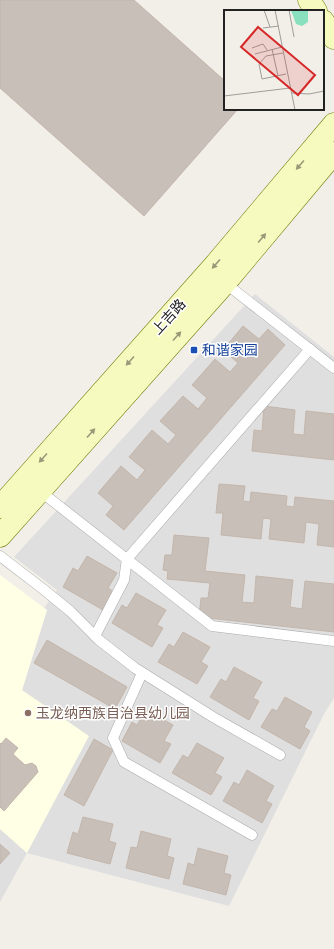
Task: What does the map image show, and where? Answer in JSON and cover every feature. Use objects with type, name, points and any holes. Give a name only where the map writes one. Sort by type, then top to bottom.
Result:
[{"type":"main road","points":[[309,0],[315,10]]},
{"type":"main road","points":[[324,23],[334,38]]},
{"type":"main road","name":"上吉路","points":[[0,536],[225,283],[329,148]]},
{"type":"main road","name":"上吉路","points":[[0,507],[214,266],[329,148]]},
{"type":"lane","points":[[225,283],[334,368]]},
{"type":"lane","points":[[95,636],[124,580],[127,559],[310,349]]},
{"type":"lane","points":[[40,491],[212,626],[334,641]]},
{"type":"lane","points":[[0,556],[70,611],[95,636],[142,673],[280,756]]},
{"type":"lane","points":[[142,673],[113,738],[124,762],[252,835]]},
{"type":"shaded area","points":[[255,294],[334,357],[334,698],[324,714],[229,906],[27,853],[22,690],[47,610],[44,608],[57,590],[14,557]]},
{"type":"shaded area","name":"玉龙纳西族自治县幼儿园","points":[[0,575],[47,610],[22,690],[89,736],[27,853],[0,829]]},
{"type":"shaded area","points":[[0,829],[27,853],[0,902]]},
{"type":"building","points":[[0,0],[134,0],[224,80],[224,110],[237,110],[144,216],[0,88]]},
{"type":"building","points":[[243,326],[259,339],[268,329],[285,345],[124,530],[106,515],[113,506],[98,493],[121,466],[137,480],[145,470],[129,457],[152,430],[168,444],[176,435],[160,421],[183,396],[198,409],[207,398],[192,385],[215,359],[230,372],[238,363],[223,350]]},
{"type":"building","points":[[264,406],[295,410],[293,434],[304,435],[306,411],[334,414],[334,460],[252,451],[254,430],[262,431]]},
{"type":"building","points":[[219,484],[245,486],[243,501],[250,502],[251,492],[287,496],[286,506],[294,507],[295,497],[334,501],[334,547],[317,545],[319,524],[306,522],[304,543],[269,539],[271,519],[263,518],[261,539],[221,535],[223,513],[216,513]]},
{"type":"building","points":[[174,535],[209,538],[205,571],[245,575],[242,602],[254,603],[256,576],[293,580],[290,607],[302,609],[305,581],[334,584],[334,632],[199,617],[201,598],[208,598],[210,583],[167,579],[168,571],[163,570],[165,555],[172,555]]},
{"type":"building","points":[[87,556],[117,573],[108,588],[114,592],[103,610],[63,587],[73,568],[78,571]]},
{"type":"building","points":[[136,593],[166,610],[157,625],[163,628],[152,647],[112,623],[122,605],[127,608]]},
{"type":"building","points":[[183,632],[210,647],[201,662],[208,666],[197,684],[158,662],[169,644],[174,647]]},
{"type":"building","points":[[47,640],[127,687],[115,709],[34,663]]},
{"type":"building","points":[[234,667],[262,682],[253,698],[259,701],[249,720],[210,697],[221,679],[226,682]]},
{"type":"building","points":[[285,697],[312,712],[304,727],[310,731],[300,749],[261,727],[272,709],[277,711]]},
{"type":"building","points":[[146,710],[173,725],[164,741],[171,744],[160,763],[122,741],[132,722],[137,725]]},
{"type":"building","points":[[6,738],[18,748],[13,754],[25,765],[32,763],[36,766],[38,772],[4,811],[0,807],[0,743],[1,744]]},
{"type":"building","points":[[94,739],[113,750],[84,806],[64,795]]},
{"type":"building","points":[[197,743],[224,758],[215,773],[222,777],[211,795],[172,773],[183,755],[188,758]]},
{"type":"building","points":[[247,770],[274,786],[266,801],[272,804],[262,823],[223,801],[234,782],[239,785]]},
{"type":"building","points":[[83,817],[113,824],[109,841],[116,843],[110,864],[67,853],[73,832],[78,834]]},
{"type":"building","points":[[141,831],[171,839],[167,856],[174,858],[169,879],[126,868],[131,847],[137,848]]},
{"type":"building","points":[[0,844],[10,853],[0,864]]},
{"type":"building","points":[[198,848],[228,856],[224,873],[231,875],[226,895],[183,884],[188,863],[194,865]]},
{"type":"place","name":"和谐家园","points":[[194,350]]},
{"type":"place","name":"玉龙纳西族自治县幼儿园","points":[[28,713]]}]
